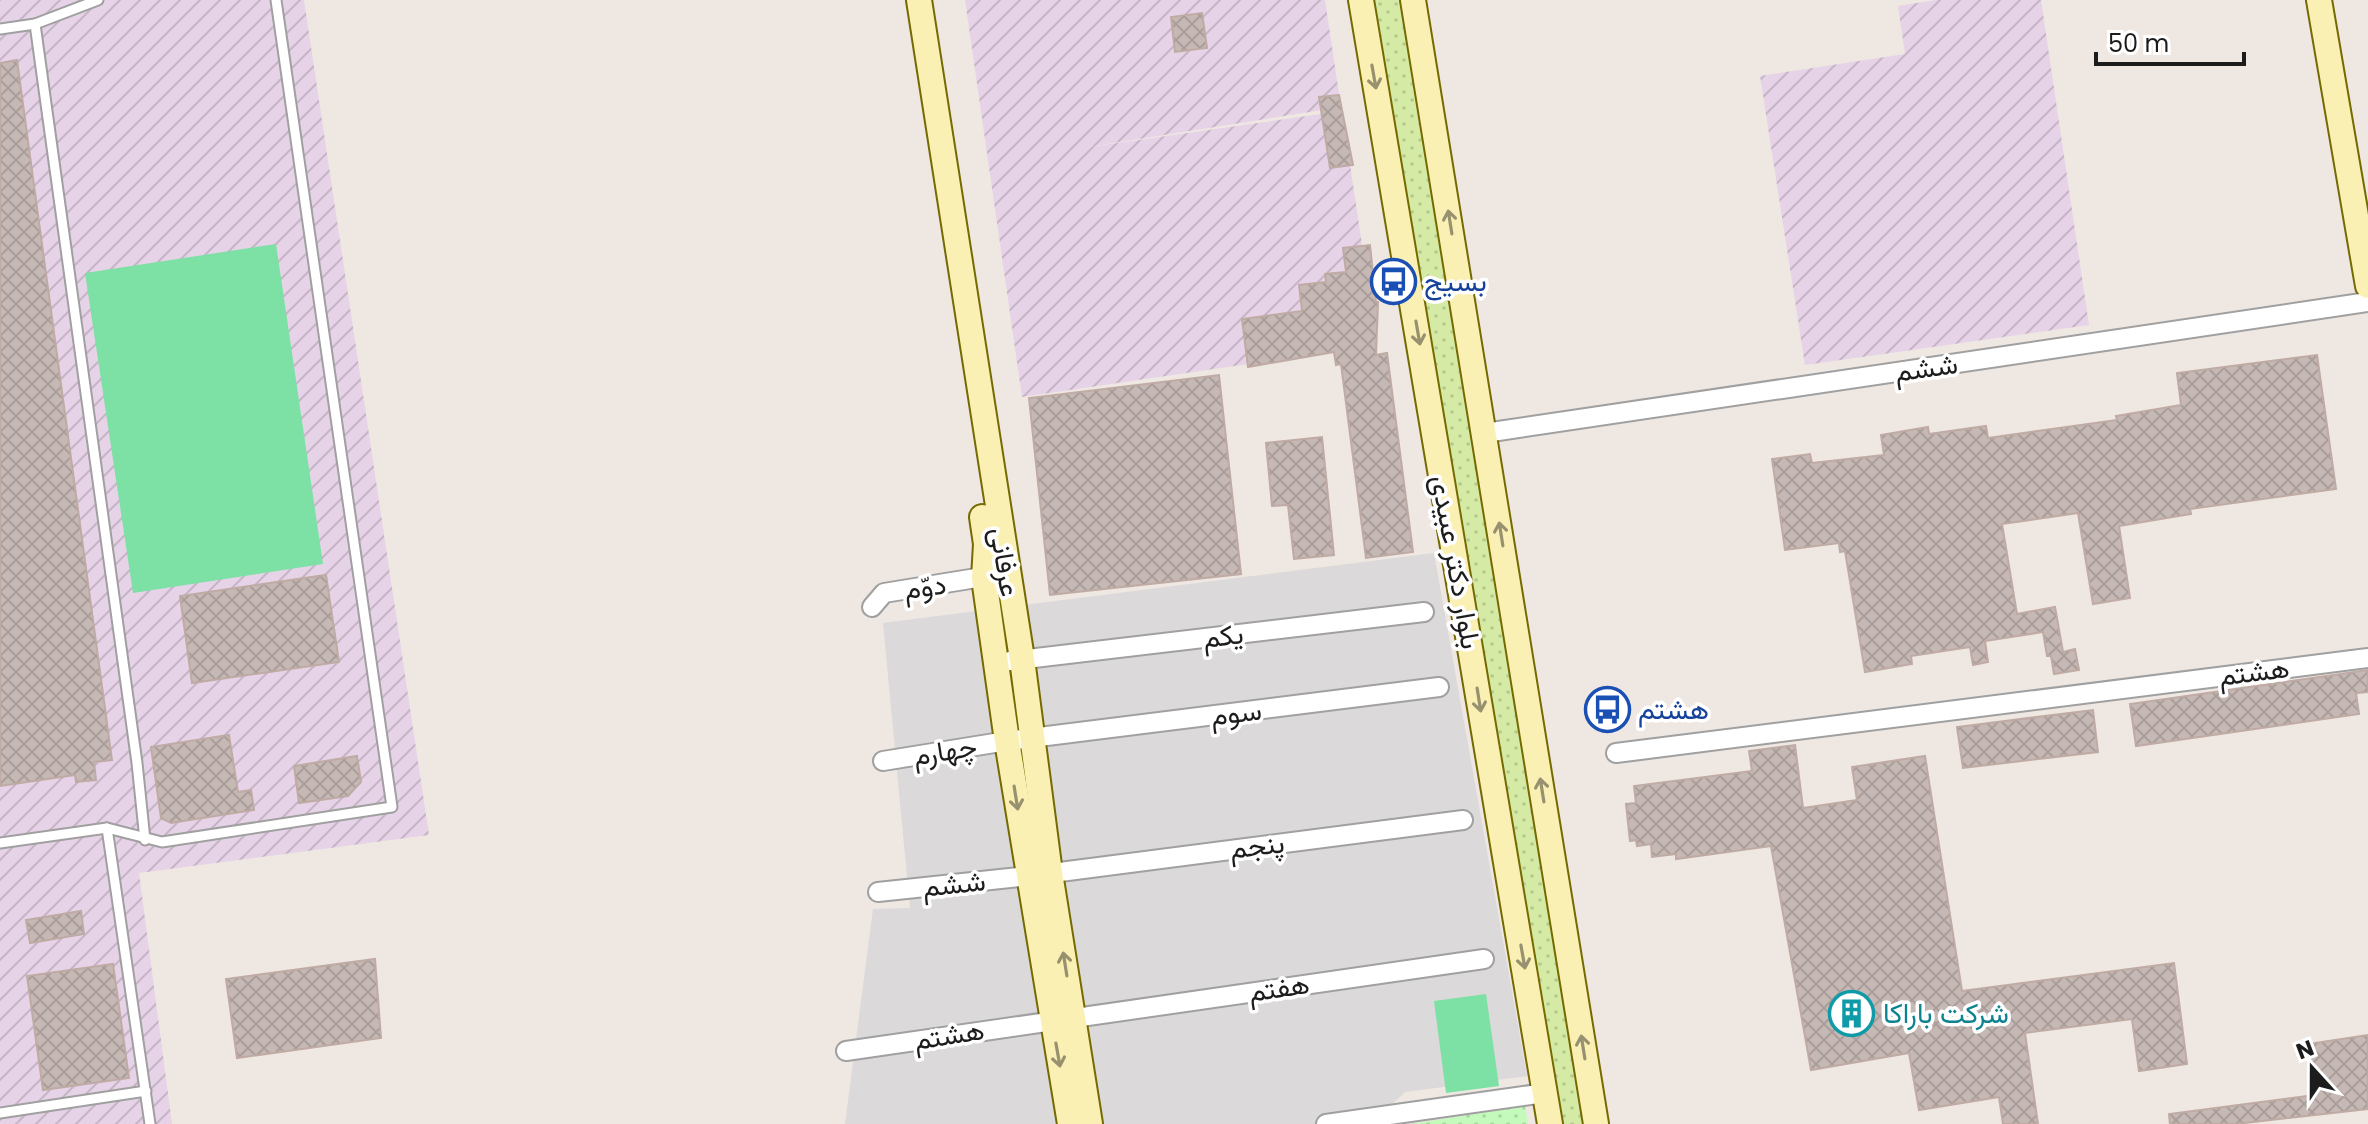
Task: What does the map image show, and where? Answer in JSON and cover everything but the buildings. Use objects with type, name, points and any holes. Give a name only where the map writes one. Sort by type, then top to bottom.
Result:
[{"type":"street","name":"عرفانی","points":[[909,0],[986,544],[1022,659],[1033,738],[1040,874]]},
{"type":"street","name":"عرفانی","points":[[919,0],[995,576],[996,663],[1007,741],[1040,874],[1063,1018],[1090,1124]]},
{"type":"street","name":"بلوار دکتر عبیدی","points":[[1361,0],[1550,1124]]},
{"type":"street","name":"بلوار دکتر عبیدی","points":[[1413,0],[1596,1124]]},
{"type":"street","points":[[2319,0],[2360,197],[2368,286]]},
{"type":"street","name":"ششم","points":[[1485,433],[2368,302]]},
{"type":"street","name":"دوّم","points":[[872,607],[884,593],[995,576]]},
{"type":"street","name":"یکم","points":[[996,663],[1424,612]]},
{"type":"street","name":"هشتم","points":[[1616,753],[2368,658]]},
{"type":"street","name":"سوم","points":[[1007,741],[1439,687]]},
{"type":"street","name":"چهارم","points":[[883,761],[1007,741]]},
{"type":"street","name":"پنجم","points":[[1040,874],[1463,820]]},
{"type":"street","name":"ششم","points":[[878,892],[1040,874]]},
{"type":"street","name":"هفتم","points":[[1063,1018],[1484,959]]},
{"type":"street","name":"عرفانی","points":[[1063,1018],[1070,1124]]},
{"type":"street","name":"هشتم","points":[[846,1051],[1063,1018]]},
{"type":"street","points":[[1326,1124],[1398,1118],[1545,1093]]},
{"type":"lane","points":[[0,29],[35,24],[98,0]]},
{"type":"lane","points":[[0,843],[107,828],[162,842],[392,807],[276,0]]},
{"type":"lane","points":[[35,24],[145,840]]},
{"type":"lane","points":[[107,828],[150,1124]]},
{"type":"lane","points":[[0,1113],[146,1091]]},
{"type":"shaded area","points":[[0,0],[304,0],[429,835],[139,873],[172,1124],[0,1124]]},
{"type":"shaded area","points":[[965,0],[1325,0],[1341,107],[1082,148],[1342,111],[1377,345],[1022,397]]},
{"type":"shaded area","points":[[1936,0],[2041,0],[2089,325],[1805,365],[1760,76],[1905,54],[1898,6]]},
{"type":"shaded area","points":[[1434,553],[1527,1076],[1405,1092],[1371,1124],[845,1124],[873,909],[910,908],[883,623]]},
{"type":"green space","points":[[1374,0],[1402,0],[1589,1124],[1560,1124]]},
{"type":"green space","points":[[276,244],[323,564],[133,593],[85,273]]},
{"type":"green space","points":[[1486,994],[1499,1086],[1446,1093],[1434,1001]]},
{"type":"green space","points":[[1525,1106],[1528,1124],[1410,1124]]},
{"type":"place","name":"بسیج","points":[[1393,281]]},
{"type":"place","name":"هشتم","points":[[1607,709]]},
{"type":"place","name":"شرکت باراکا","points":[[1852,1013]]}]
